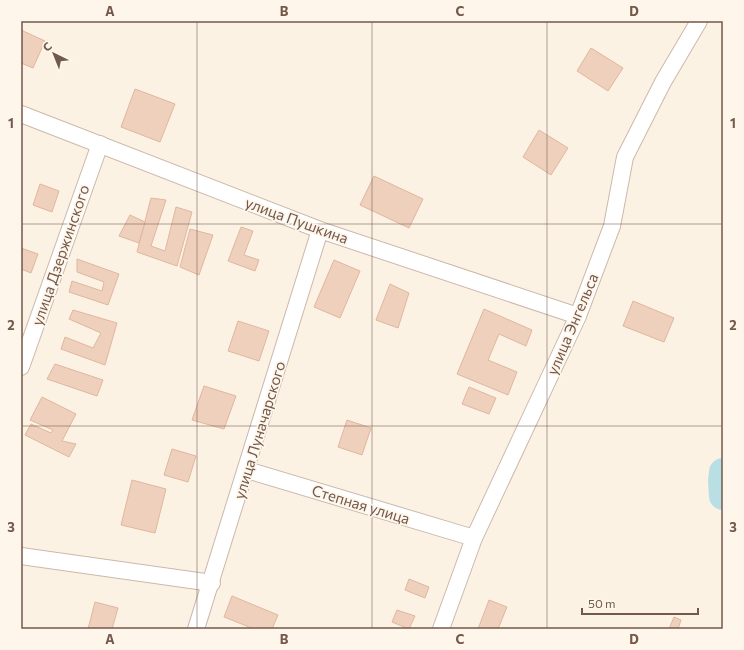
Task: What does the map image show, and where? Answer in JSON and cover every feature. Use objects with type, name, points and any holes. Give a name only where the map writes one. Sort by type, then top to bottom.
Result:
[{"type":"street","name":"улица Энгельса","points":[[441,629],[474,538],[578,316],[612,226],[625,157],[663,82],[699,21]]},
{"type":"street","name":"улица Пушкина","points":[[21,114],[320,230],[578,316]]},
{"type":"street","name":"улица Дзержинского","points":[[21,367],[100,144]]},
{"type":"street","name":"улица Луначарского","points":[[196,629],[212,583],[320,230]]},
{"type":"street","name":"Степная улица","points":[[247,470],[474,538]]},
{"type":"street","points":[[21,556],[212,583]]},
{"type":"building","points":[[21,30],[45,41],[33,68],[21,63]]},
{"type":"building","points":[[591,48],[623,68],[608,91],[577,71]]},
{"type":"building","points":[[135,89],[175,104],[160,142],[121,127]]},
{"type":"building","points":[[539,130],[568,148],[551,175],[523,157]]},
{"type":"building","points":[[374,176],[423,199],[409,228],[360,205]]},
{"type":"building","points":[[40,184],[59,191],[52,212],[33,205]]},
{"type":"building","points":[[151,198],[166,200],[151,246],[165,251],[176,207],[192,212],[177,266],[137,252]]},
{"type":"building","points":[[130,215],[145,222],[139,243],[119,236]]},
{"type":"building","points":[[241,227],[253,231],[244,255],[259,260],[255,271],[228,261]]},
{"type":"building","points":[[190,229],[213,235],[199,275],[180,267]]},
{"type":"building","points":[[21,248],[38,254],[31,273],[21,269]]},
{"type":"building","points":[[77,259],[119,274],[108,305],[69,292],[72,281],[102,291],[104,282],[77,272]]},
{"type":"building","points":[[334,260],[360,271],[340,318],[314,307]]},
{"type":"building","points":[[390,284],[409,293],[398,328],[376,320]]},
{"type":"building","points":[[633,301],[674,318],[664,342],[623,326]]},
{"type":"building","points":[[484,309],[532,330],[526,346],[499,334],[488,360],[517,372],[508,395],[457,374]]},
{"type":"building","points":[[73,310],[117,323],[105,365],[61,349],[65,337],[93,348],[101,333],[69,319]]},
{"type":"building","points":[[238,321],[269,331],[259,361],[228,351]]},
{"type":"building","points":[[55,364],[103,380],[97,396],[47,379]]},
{"type":"building","points":[[204,386],[236,396],[224,429],[192,420]]},
{"type":"building","points":[[469,387],[496,398],[489,414],[462,404]]},
{"type":"building","points":[[42,397],[76,414],[62,441],[76,444],[69,457],[25,435],[31,424],[51,433],[53,430],[30,420]]},
{"type":"building","points":[[347,420],[371,428],[362,455],[338,447]]},
{"type":"building","points":[[172,449],[196,456],[188,482],[164,475]]},
{"type":"building","points":[[132,480],[166,489],[155,533],[121,525]]},
{"type":"building","points":[[409,579],[429,587],[425,598],[405,590]]},
{"type":"building","points":[[232,596],[278,615],[272,629],[254,629],[224,617]]},
{"type":"building","points":[[489,600],[507,607],[498,629],[478,629]]},
{"type":"building","points":[[95,602],[118,608],[112,629],[88,629]]},
{"type":"building","points":[[397,610],[415,616],[409,629],[392,622]]},
{"type":"building","points":[[674,617],[681,620],[678,629],[669,629]]},
{"type":"waterway","points":[[723,472],[723,496]]}]
